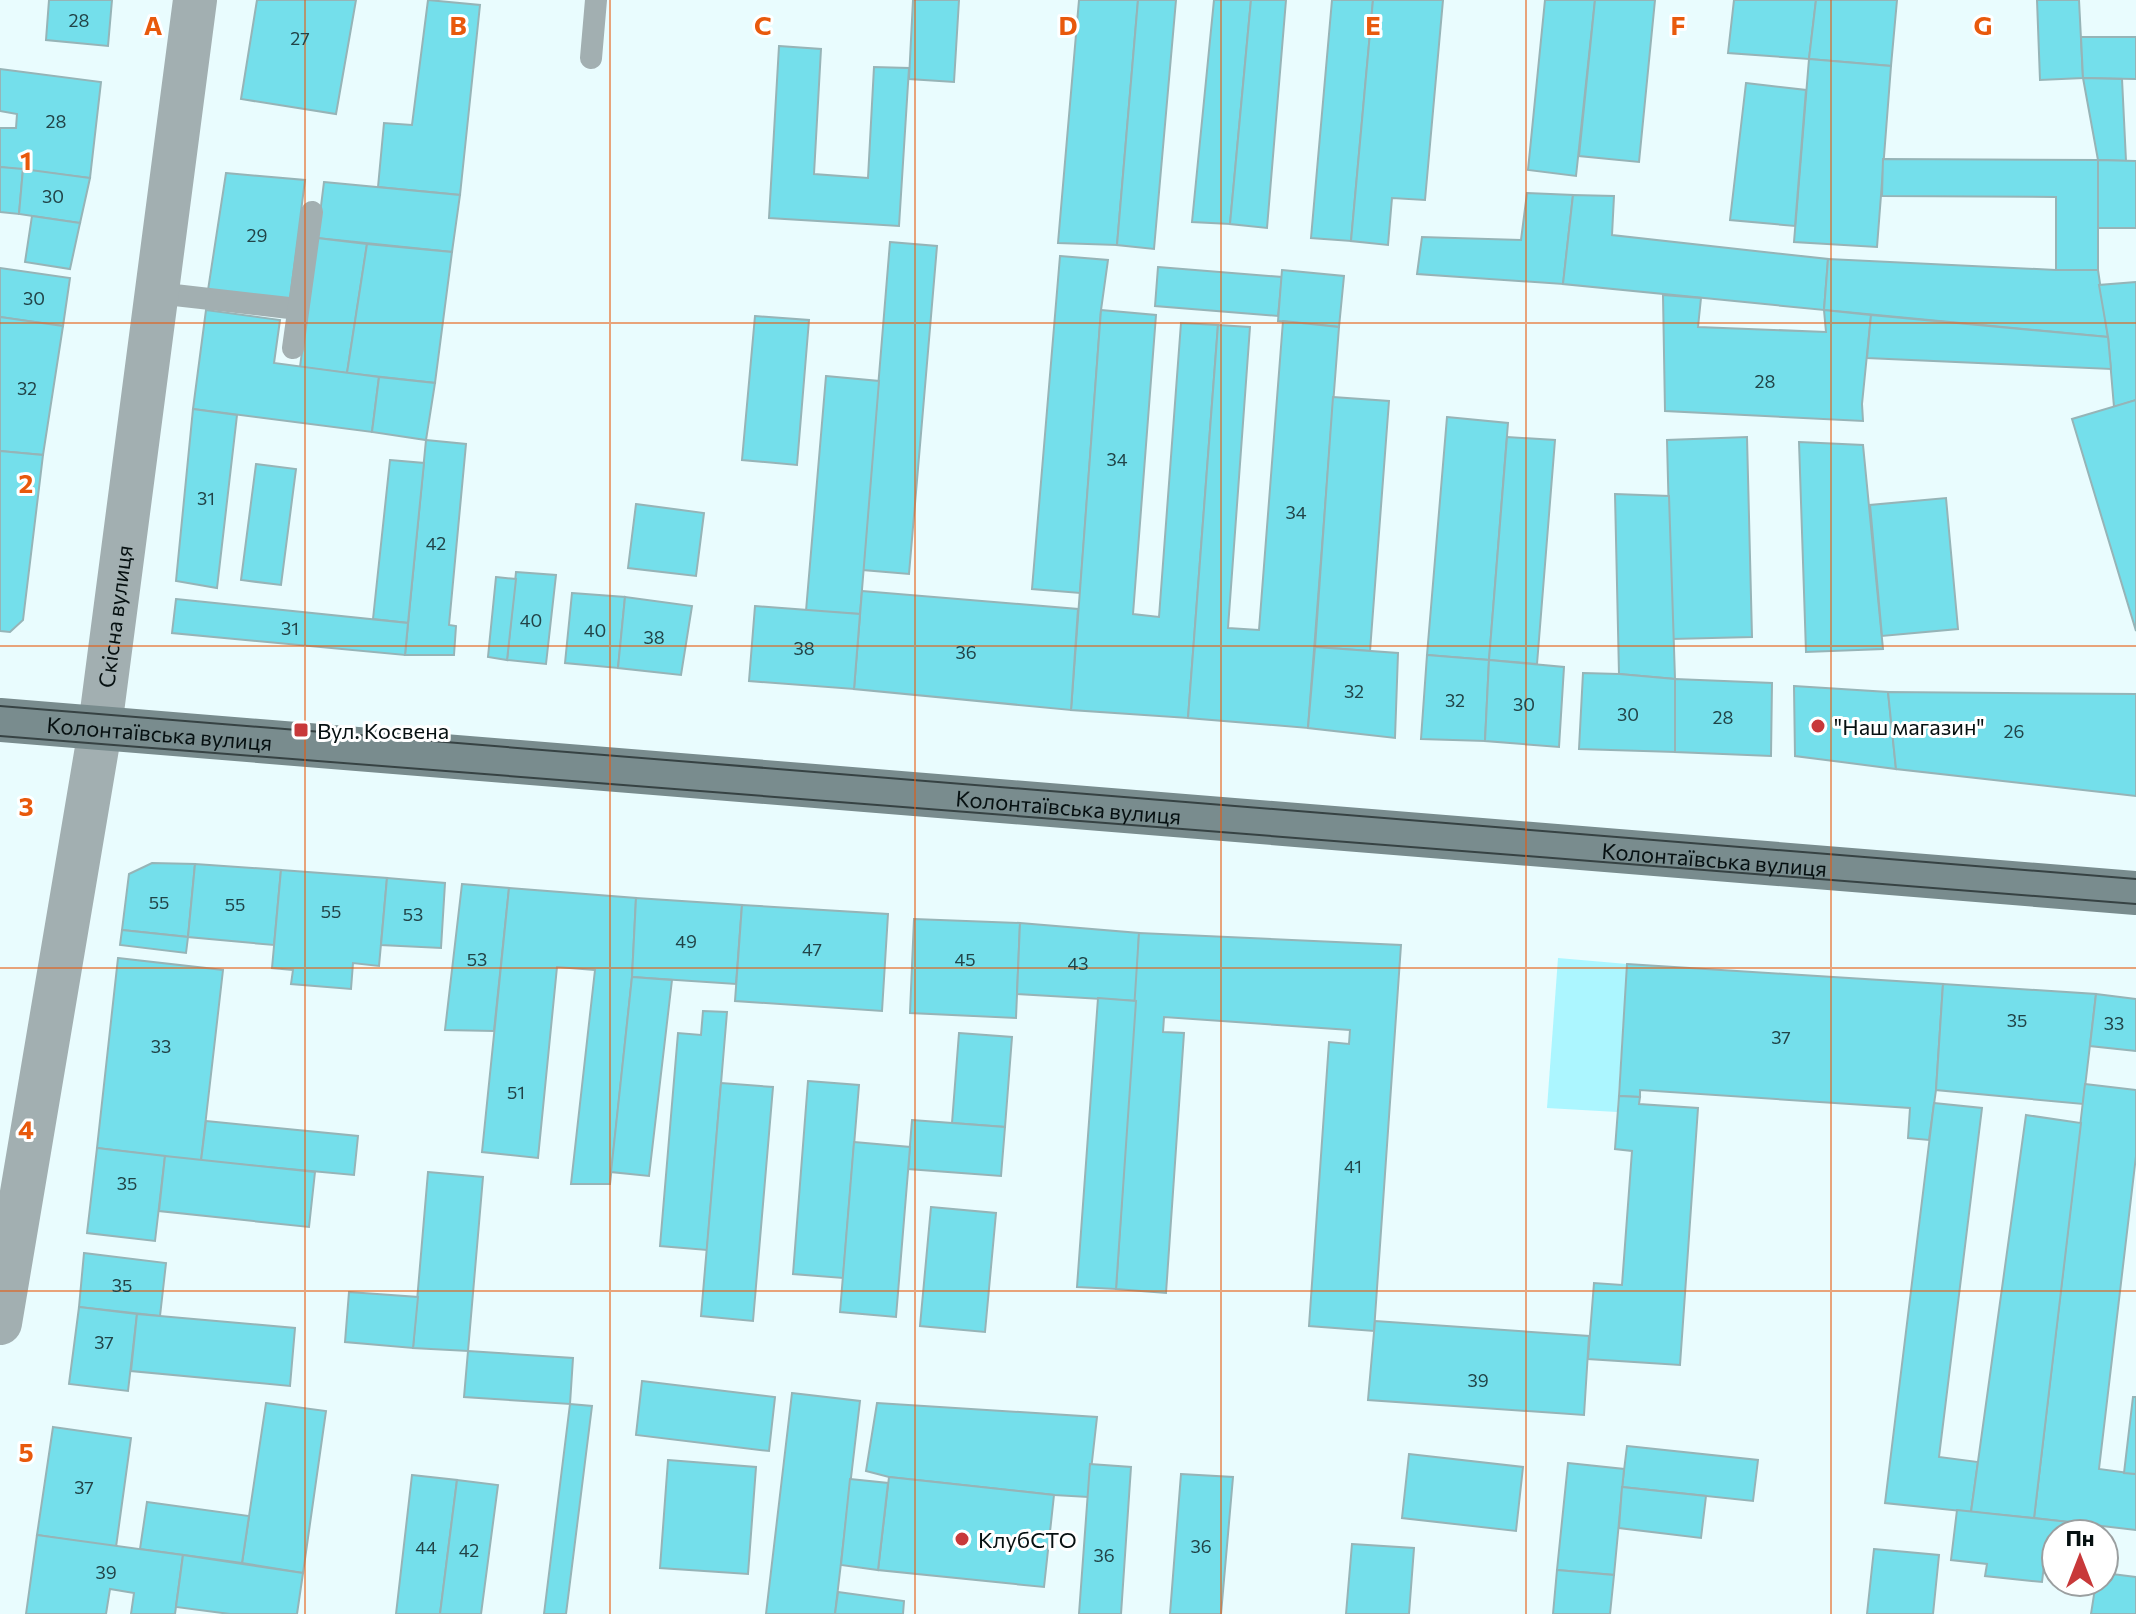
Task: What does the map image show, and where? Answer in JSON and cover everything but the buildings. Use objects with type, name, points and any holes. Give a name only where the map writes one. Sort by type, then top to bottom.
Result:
[{"type":"main road","name":"Колонтаївська вулиця","points":[[0,720],[2136,893]]},
{"type":"street","name":"Cкісна вулиця","points":[[0,1323],[100,728],[195,0]]},
{"type":"lane","points":[[591,58],[596,0]]},
{"type":"lane","points":[[293,348],[312,212]]},
{"type":"lane","points":[[157,293],[298,309]]},
{"type":"shaded area","points":[[1558,958],[1627,964],[1617,1112],[1547,1108]]},
{"type":"tram line","points":[[0,706],[2136,879]]},
{"type":"tram line","points":[[0,736],[2136,904]]},
{"type":"place","name":"\"Наш магазин\"","points":[[1818,726]]},
{"type":"place","name":"Вул. Косвена","points":[[301,730]]},
{"type":"place","name":"КлубСТО","points":[[962,1539]]}]
